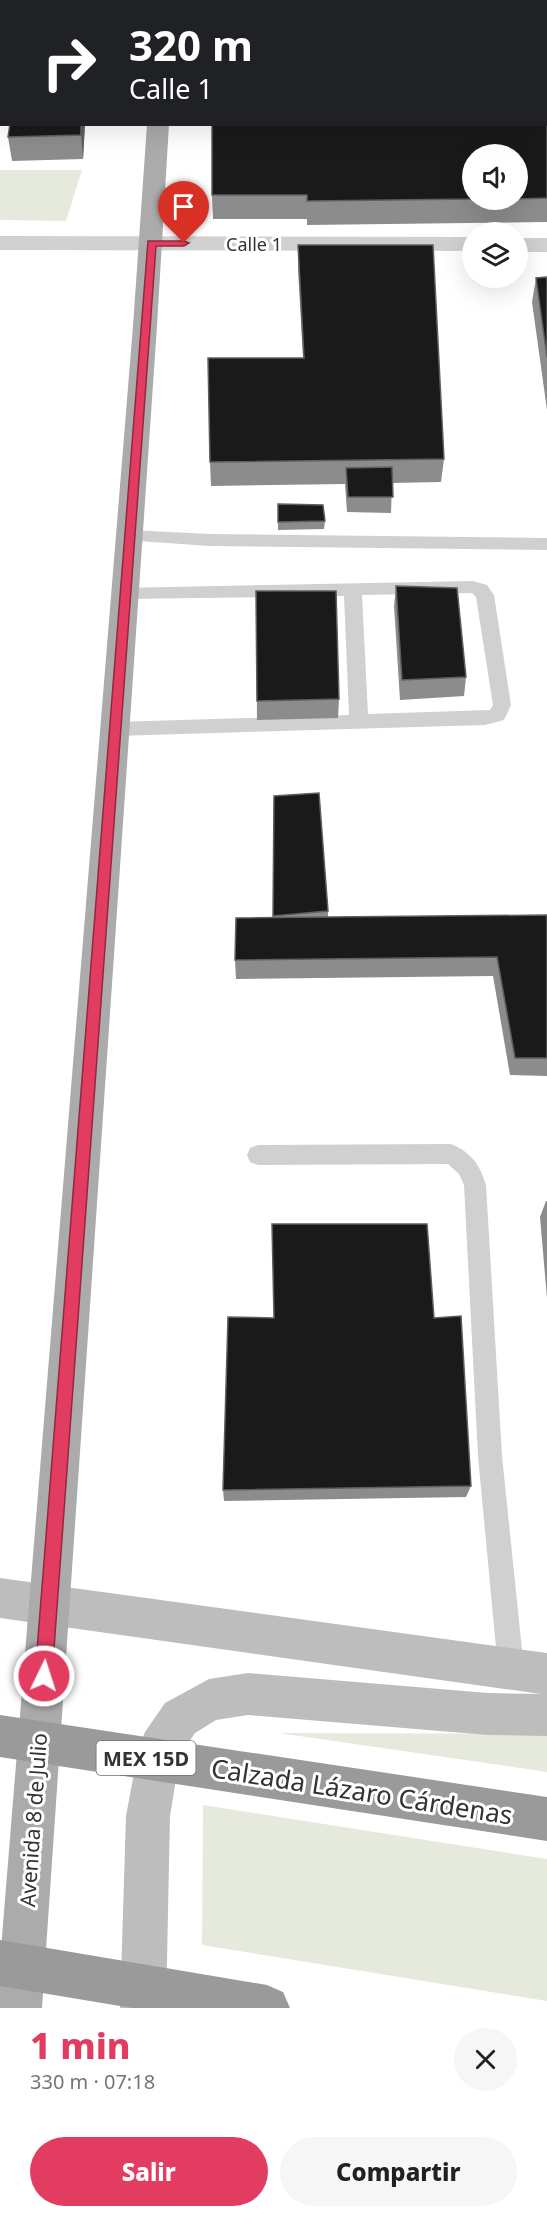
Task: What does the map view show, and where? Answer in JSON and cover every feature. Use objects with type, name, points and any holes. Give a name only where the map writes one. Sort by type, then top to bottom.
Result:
[{"type":"highway","name":"Calzada Lázaro Cárdenas","points":[[0,1736],[547,1820]]},
{"type":"highway","points":[[0,1963],[267,2008]]},
{"type":"main road","name":"Avenida 8 de Julio","points":[[19,2008],[158,126]]},
{"type":"main road","points":[[0,1598],[529,1671]]},
{"type":"main road","points":[[143,2008],[148,1816],[160,1747],[180,1718],[209,1700],[248,1694],[488,1714],[547,1715]]},
{"type":"street","name":"Calle 1","points":[[0,243],[462,244]]},
{"type":"street","points":[[528,245],[547,245]]},
{"type":"lane","points":[[129,536],[210,540],[547,544]]},
{"type":"lane","points":[[115,729],[491,718],[498,715],[502,705],[486,601],[481,590],[466,586],[125,593]]},
{"type":"lane","points":[[353,590],[359,721]]},
{"type":"lane","points":[[258,1155],[451,1154],[464,1160],[472,1171],[475,1185],[490,1456],[529,1671]]},
{"type":"shaded area","points":[[0,170],[82,170],[66,221],[0,220]]},
{"type":"shaded area","points":[[279,1733],[547,1734],[547,1772]]},
{"type":"shaded area","points":[[203,1805],[547,1859],[547,2001],[202,1945]]},
{"type":"building","points":[[10,126],[81,126],[81,135],[8,137]]},
{"type":"building","points":[[212,126],[547,126],[547,198],[528,199],[528,144],[462,144],[462,199],[307,201],[307,195],[212,195]]},
{"type":"building","points":[[298,245],[433,245],[444,459],[210,462],[208,358],[304,358]]},
{"type":"building","points":[[547,277],[547,357],[536,278]]},
{"type":"building","points":[[392,467],[393,497],[348,497],[346,468]]},
{"type":"building","points":[[278,504],[323,505],[325,521],[278,522]]},
{"type":"building","points":[[396,586],[457,588],[466,677],[402,680]]},
{"type":"building","points":[[256,591],[336,591],[339,699],[257,701]]},
{"type":"building","points":[[319,793],[328,911],[273,916],[274,796]]},
{"type":"building","points":[[547,915],[547,1058],[515,1058],[497,957],[235,960],[236,918]]},
{"type":"building","points":[[272,1224],[427,1224],[434,1318],[461,1316],[471,1486],[223,1490],[228,1317],[274,1318]]},
{"type":"route","points":[[44,1676],[151,243],[184,243]]}]
